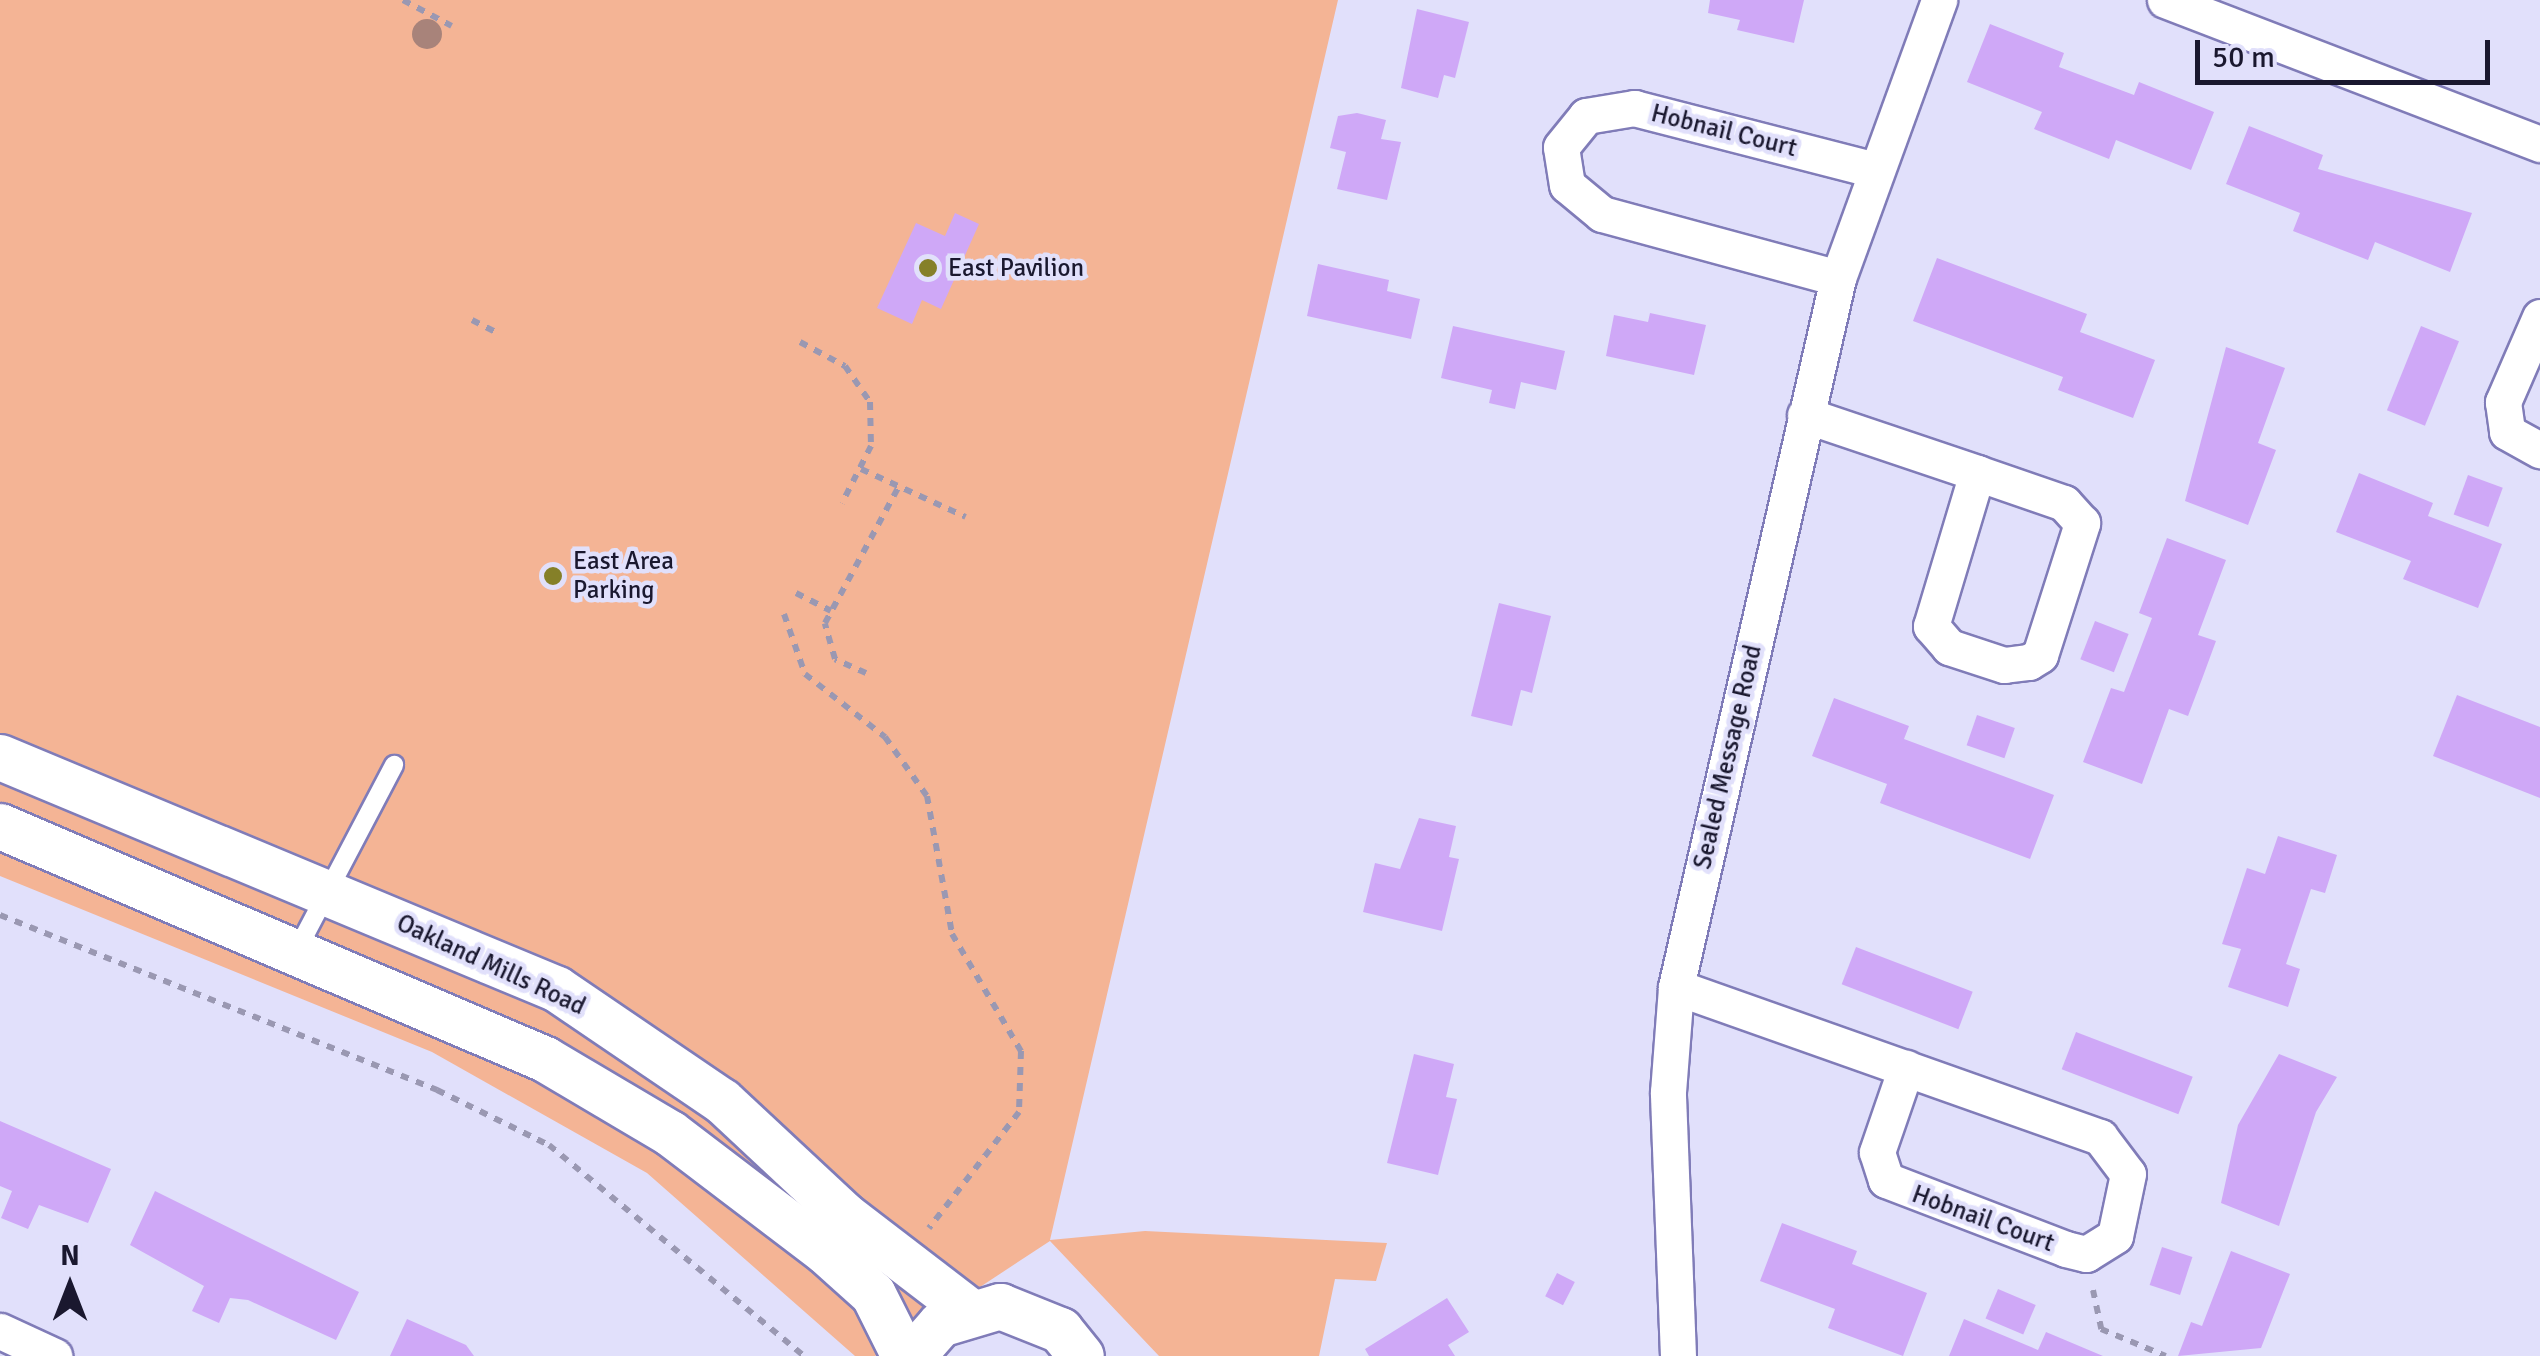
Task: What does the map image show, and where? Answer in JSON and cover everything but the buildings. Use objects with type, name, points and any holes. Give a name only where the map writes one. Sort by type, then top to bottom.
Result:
[{"type":"street","name":"Sealed Message Road","points":[[1678,1356],[1668,1129],[1676,986],[1838,278],[1871,168],[1939,0]]},
{"type":"street","points":[[2165,0],[2540,144]]},
{"type":"street","name":"Hobnail Court","points":[[1838,278],[1602,214],[1567,185],[1562,147],[1586,116],[1634,108],[1871,168]]},
{"type":"street","points":[[2540,317],[2504,419],[2508,432],[2540,450]]},
{"type":"street","points":[[1805,415],[2064,502],[2082,524],[2040,654],[2029,662],[2004,665],[1949,647],[1931,626],[1976,473]]},
{"type":"street","name":"Oakland Mills Road","points":[[0,757],[556,989],[627,1032],[968,1310]]},
{"type":"street","points":[[0,826],[298,948],[545,1059],[670,1133],[873,1294],[904,1356]]},
{"type":"street","name":"Hobnail Court","points":[[1676,986],[2100,1136],[2122,1156],[2130,1202],[2115,1236],[2086,1254],[1886,1180],[1877,1152],[1906,1068]]},
{"type":"street","points":[[912,1356],[940,1324],[968,1310],[1032,1313],[1081,1356]]},
{"type":"street","points":[[0,1331],[54,1356]]},
{"type":"lane","points":[[298,948],[394,765]]},
{"type":"path","points":[[403,0],[452,26]]},
{"type":"path","points":[[472,320],[496,332]]},
{"type":"path","points":[[800,342],[845,366],[866,392],[874,424],[860,468],[842,503]]},
{"type":"path","points":[[860,468],[966,517]]},
{"type":"path","points":[[866,673],[835,659],[825,622],[898,488]]},
{"type":"path","points":[[796,593],[831,612]]},
{"type":"path","points":[[784,614],[805,674],[886,737],[927,796],[952,934],[1022,1050],[1019,1112],[922,1236]]},
{"type":"path","points":[[0,915],[437,1090],[550,1145],[804,1356]]},
{"type":"path","points":[[2086,1254],[2102,1329],[2166,1356]]},
{"type":"shaded area","points":[[0,0],[1338,0],[1050,1240],[1145,1231],[1387,1243],[1376,1281],[1335,1279],[1319,1356],[1159,1356],[1050,1241],[875,1356],[855,1356],[647,1173],[432,1052],[0,876]]},
{"type":"place","name":"East Pavilion","points":[[928,268]]},
{"type":"place","name":"East Area Parking","points":[[553,576]]}]
